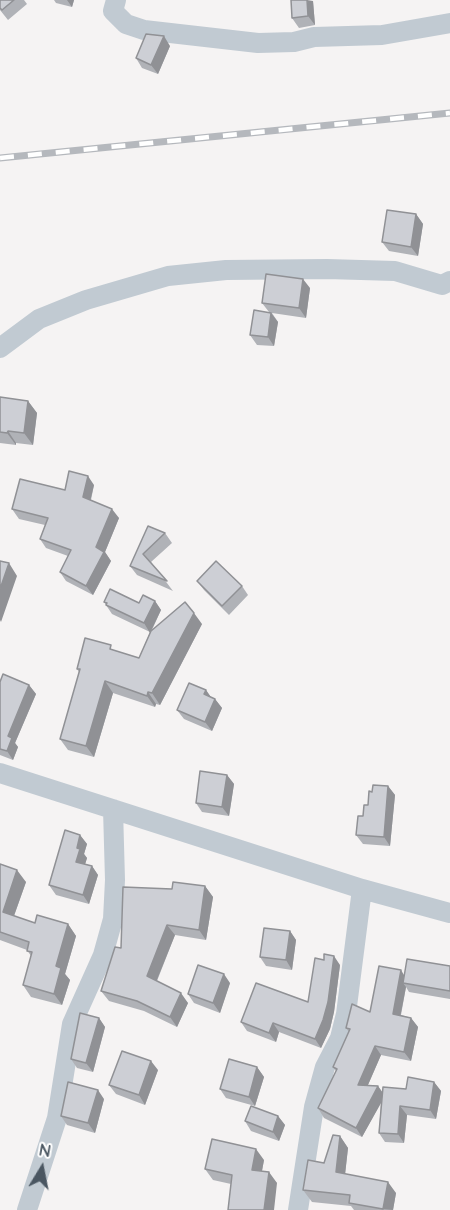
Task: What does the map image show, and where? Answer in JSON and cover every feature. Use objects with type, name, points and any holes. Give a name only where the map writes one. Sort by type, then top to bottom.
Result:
[{"type":"street","points":[[116,0],[113,11],[126,24],[144,30],[258,43],[294,42],[314,37],[382,35],[450,23]]},
{"type":"street","points":[[0,348],[39,319],[86,300],[168,276],[226,270],[327,269],[395,272],[442,285],[450,281]]},
{"type":"street","points":[[0,773],[362,889],[450,913]]},
{"type":"street","points":[[27,1210],[57,1118],[72,1024],[103,955],[113,919],[115,880],[113,808]]},
{"type":"street","points":[[298,1210],[314,1107],[325,1067],[340,1038],[346,1014],[362,889]]},
{"type":"building","points":[[0,0],[14,0],[2,10]]},
{"type":"building","points":[[291,0],[307,0],[308,16],[292,18]]},
{"type":"building","points":[[146,34],[164,36],[151,65],[136,58]]},
{"type":"building","points":[[387,210],[416,214],[411,247],[382,242]]},
{"type":"building","points":[[266,274],[303,279],[299,308],[262,303]]},
{"type":"building","points":[[254,310],[271,313],[268,337],[250,335]]},
{"type":"building","points":[[0,397],[28,401],[24,433],[0,432]]},
{"type":"building","points":[[69,471],[88,476],[83,497],[112,509],[96,547],[104,552],[86,586],[60,572],[71,550],[40,539],[48,518],[12,509],[20,479],[65,490]]},
{"type":"building","points":[[148,526],[165,533],[143,554],[167,581],[130,566]]},
{"type":"building","points":[[0,561],[9,563],[0,589]]},
{"type":"building","points":[[216,561],[242,586],[222,606],[197,581]]},
{"type":"building","points":[[110,589],[139,603],[143,595],[155,601],[144,623],[106,605],[107,603],[104,602]]},
{"type":"building","points":[[185,602],[194,613],[152,693],[148,692],[147,696],[105,681],[86,746],[60,739],[80,669],[77,669],[85,638],[111,645],[110,649],[139,658],[151,631]]},
{"type":"building","points":[[3,674],[29,685],[8,736],[12,738],[7,751],[0,749],[0,682]]},
{"type":"building","points":[[189,683],[206,690],[204,694],[215,699],[205,722],[177,710]]},
{"type":"building","points":[[200,771],[227,775],[222,807],[196,803]]},
{"type":"building","points":[[373,785],[388,786],[384,837],[356,835],[358,816],[363,816],[364,805],[368,805],[369,791],[372,792]]},
{"type":"building","points":[[65,830],[80,835],[77,848],[80,849],[76,862],[92,866],[83,895],[49,885]]},
{"type":"building","points":[[0,864],[17,870],[3,912],[35,923],[37,915],[68,924],[56,966],[61,968],[54,994],[23,985],[32,952],[27,951],[29,942],[0,932]]},
{"type":"building","points":[[173,882],[205,886],[199,930],[167,925],[147,976],[181,993],[170,1017],[137,1001],[101,991],[115,947],[121,948],[123,887],[172,889]]},
{"type":"building","points":[[264,928],[290,931],[286,960],[260,957]]},
{"type":"building","points":[[324,954],[334,956],[328,1002],[315,1039],[273,1023],[269,1033],[241,1022],[256,983],[308,1002],[315,958],[324,960]]},
{"type":"building","points":[[407,959],[450,966],[450,991],[403,983]]},
{"type":"building","points":[[198,965],[224,974],[213,1003],[188,994]]},
{"type":"building","points":[[379,966],[401,970],[393,1014],[411,1018],[404,1052],[375,1046],[358,1085],[378,1086],[356,1128],[318,1108],[337,1069],[333,1067],[350,1029],[346,1028],[352,1004],[370,1012]]},
{"type":"building","points":[[80,1013],[99,1018],[86,1063],[71,1059]]},
{"type":"building","points":[[122,1051],[151,1061],[139,1095],[109,1085]]},
{"type":"building","points":[[229,1059],[257,1067],[249,1097],[220,1089]]},
{"type":"building","points":[[408,1077],[434,1082],[430,1110],[400,1106],[398,1134],[379,1133],[383,1087],[406,1089]]},
{"type":"building","points":[[68,1082],[98,1090],[88,1123],[61,1116]]},
{"type":"building","points":[[251,1106],[278,1116],[273,1132],[245,1121]]},
{"type":"building","points":[[333,1135],[340,1136],[336,1172],[388,1182],[383,1209],[349,1203],[350,1195],[303,1190],[308,1160],[324,1163]]},
{"type":"building","points":[[212,1139],[256,1149],[252,1170],[269,1172],[264,1210],[228,1210],[232,1175],[205,1169]]},
{"type":"railway","points":[[0,158],[450,113]]}]
